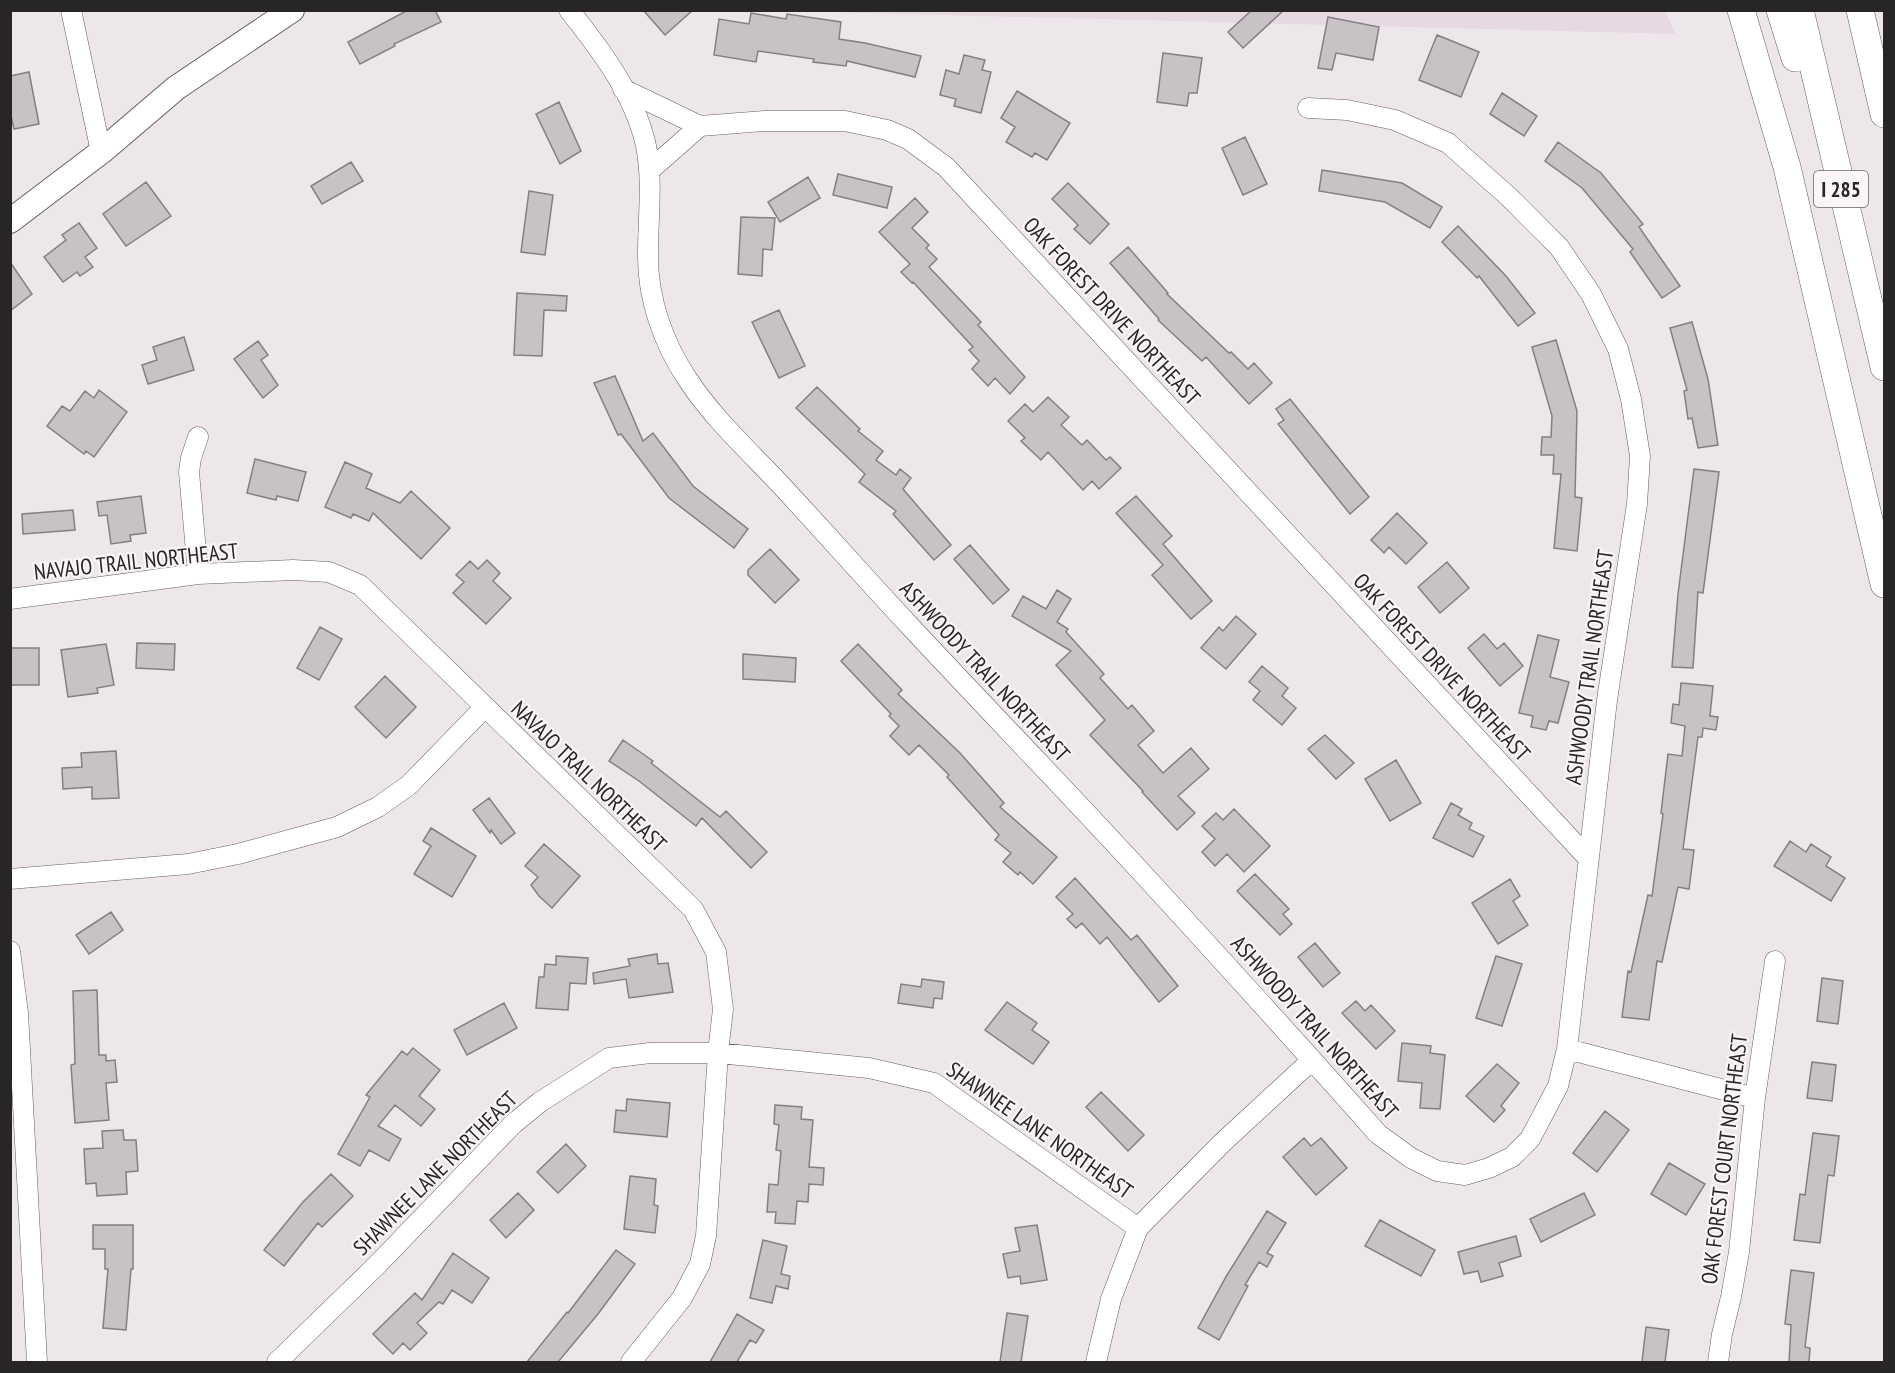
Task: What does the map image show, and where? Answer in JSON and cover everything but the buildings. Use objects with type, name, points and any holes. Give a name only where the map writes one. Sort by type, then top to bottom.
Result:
[{"type":"highway","points":[[1741,10],[1790,178],[1884,584]]},
{"type":"highway","points":[[1779,10],[1857,255]]},
{"type":"highway","name":"I 285","points":[[1800,10],[1884,367]]},
{"type":"highway","points":[[1860,10],[1884,114]]},
{"type":"main road","points":[[10,221],[101,152],[176,88],[292,10]]},
{"type":"street","points":[[71,10],[101,152]]},
{"type":"street","points":[[568,10],[616,74],[637,117],[650,170]]},
{"type":"street","points":[[623,89],[700,126],[650,170]]},
{"type":"street","name":"ASHWOODY TRAIL NORTHEAST","points":[[650,170],[648,255],[650,286],[656,313],[669,346],[687,379],[714,416],[1141,872],[1378,1134],[1411,1158],[1428,1167],[1437,1171],[1465,1175],[1489,1168],[1512,1157],[1530,1139],[1558,1086],[1567,1048],[1607,700],[1637,504],[1640,456],[1631,399],[1618,349],[1592,294],[1559,247],[1509,197],[1448,143],[1395,120],[1347,110],[1308,108]]},
{"type":"street","name":"OAK FOREST DRIVE NORTHEAST","points":[[700,126],[845,121],[887,130],[908,139],[946,167],[1588,858]]},
{"type":"street","points":[[198,437],[190,458],[189,472],[198,574]]},
{"type":"street","name":"NAVAJO TRAIL NORTHEAST","points":[[10,599],[198,574],[293,570],[329,572],[360,585],[693,909],[716,952],[723,1009],[706,1236],[700,1264],[682,1298],[631,1362]]},
{"type":"street","points":[[10,879],[188,864],[238,854],[337,827],[378,807],[409,785],[484,708]]},
{"type":"street","points":[[10,951],[18,1013],[37,1362]]},
{"type":"street","name":"OAK FOREST COURT NORTHEAST","points":[[1718,1362],[1739,1251],[1755,1098],[1775,961]]},
{"type":"street","points":[[1567,1048],[1755,1098]]},
{"type":"street","name":"SHAWNEE LANE NORTHEAST","points":[[277,1362],[376,1266],[513,1124],[540,1102],[609,1058],[650,1053],[718,1053],[869,1068],[934,1083],[1138,1228]]},
{"type":"street","points":[[1096,1362],[1110,1299],[1138,1228],[1222,1143],[1312,1060]]},
{"type":"shaded area","points":[[1665,10],[1675,34],[791,11]]}]
